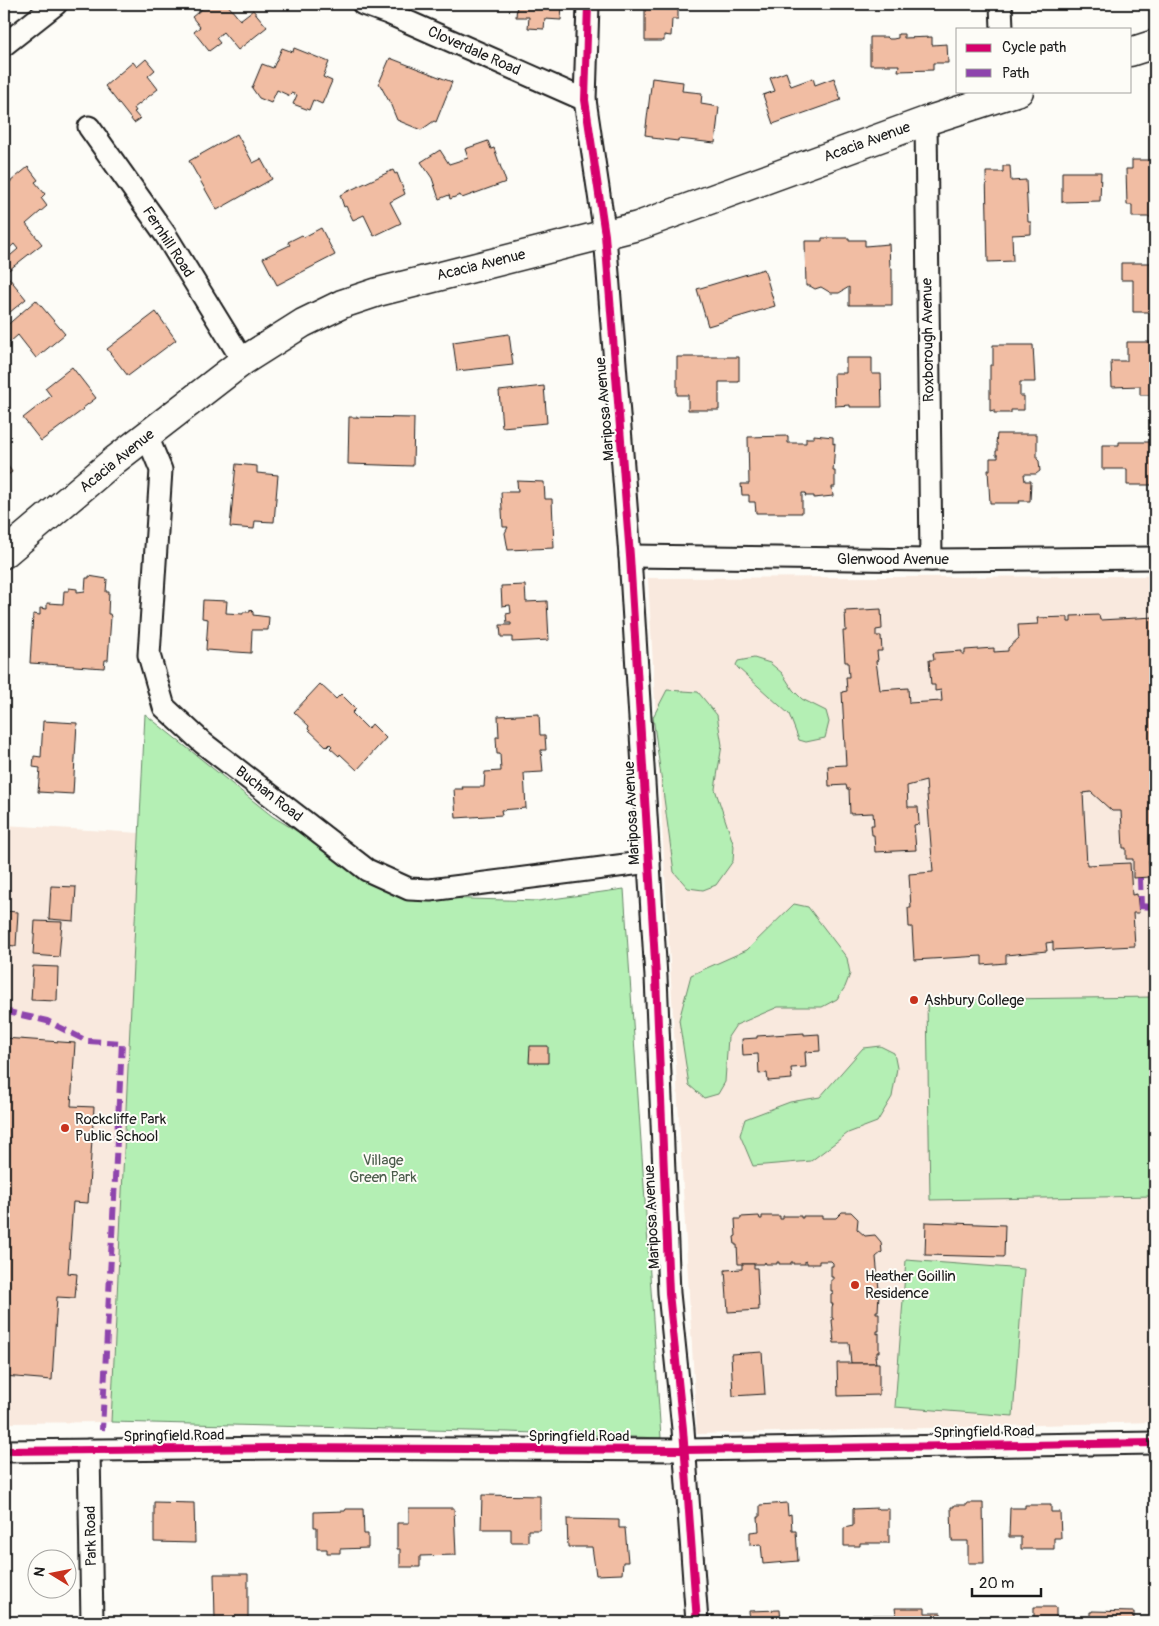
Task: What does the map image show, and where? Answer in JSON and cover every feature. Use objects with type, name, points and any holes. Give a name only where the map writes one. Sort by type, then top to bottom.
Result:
[{"type":"street","points":[[4,45],[56,4]]},
{"type":"street","name":"Cloverdale Road","points":[[363,4],[388,13],[585,100]]},
{"type":"street","name":"Mariposa Avenue","points":[[588,4],[585,100],[605,235],[630,556],[649,862],[670,1294],[697,1622]]},
{"type":"street","points":[[1001,4],[1002,28]]},
{"type":"street","points":[[1132,51],[1155,44]]},
{"type":"street","name":"Acacia Avenue","points":[[4,554],[116,460],[242,361],[303,323],[342,304],[378,292],[494,261],[638,226],[926,121],[1009,93]]},
{"type":"street","name":"Roxborough Avenue","points":[[926,121],[931,560]]},
{"type":"street","name":"Fernhill Road","points":[[89,127],[165,234],[242,361]]},
{"type":"street","name":"Buchan Road","points":[[147,436],[161,470],[149,656],[164,707],[203,743],[367,870],[409,889],[438,889],[649,862]]},
{"type":"street","name":"Glenwood Avenue","points":[[630,556],[931,560],[1155,558]]},
{"type":"street","name":"Springfield Road","points":[[4,1451],[279,1448],[684,1450],[1155,1443]]},
{"type":"street","name":"Park Road","points":[[89,1450],[92,1622]]},
{"type":"shaded area","name":"Ashbury College","points":[[1155,576],[1155,1422],[697,1434],[648,578]]},
{"type":"shaded area","name":"Rockcliffe Park Public School","points":[[4,825],[140,833],[111,1422],[4,1423]]},
{"type":"green space","points":[[754,658],[770,663],[782,673],[793,690],[802,699],[826,711],[829,722],[825,738],[806,742],[799,740],[789,714],[736,665],[738,661]]},
{"type":"green space","points":[[667,690],[698,692],[717,715],[722,745],[715,789],[734,846],[733,861],[716,885],[703,890],[688,888],[674,872],[653,717]]},
{"type":"green space","name":"Village Green Park","points":[[145,714],[272,816],[405,897],[538,901],[624,889],[661,1438],[509,1432],[111,1422]]},
{"type":"green space","points":[[794,904],[808,907],[847,958],[850,974],[845,987],[837,999],[822,1007],[778,1007],[736,1025],[728,1037],[725,1082],[718,1094],[704,1098],[689,1085],[679,1020],[691,975],[747,950]]},
{"type":"green space","points":[[1155,997],[1155,1196],[930,1200],[927,1000]]},
{"type":"green space","points":[[880,1046],[894,1053],[897,1068],[892,1097],[877,1122],[848,1133],[811,1161],[753,1166],[740,1135],[745,1119],[790,1102],[820,1097],[863,1048]]},
{"type":"green space","points":[[906,1260],[1024,1269],[1013,1416],[895,1407]]},
{"type":"building","points":[[208,4],[227,4],[240,20],[253,10],[267,27],[238,50],[223,32],[216,38],[220,43],[209,51],[194,32],[200,27],[192,17]]},
{"type":"building","points":[[517,4],[562,4],[561,20],[545,19],[544,29],[528,28],[529,17],[516,17]]},
{"type":"building","points":[[645,4],[678,4],[678,19],[672,19],[671,36],[664,35],[664,41],[645,41]]},
{"type":"building","points":[[1061,4],[1101,4],[1101,8],[1061,8]]},
{"type":"building","points":[[898,34],[904,34],[904,38],[932,37],[932,45],[947,44],[948,63],[933,63],[933,70],[898,71],[899,65],[870,65],[870,37],[893,39],[898,38]]},
{"type":"building","points":[[282,48],[293,52],[294,48],[329,62],[323,77],[332,81],[322,104],[313,100],[309,110],[293,104],[297,95],[291,93],[290,96],[277,90],[271,103],[259,98],[252,88],[262,64],[273,68]]},
{"type":"building","points":[[390,58],[452,82],[436,122],[434,121],[421,130],[397,120],[379,83]]},
{"type":"building","points":[[146,59],[155,70],[148,76],[158,89],[134,108],[136,111],[134,112],[140,119],[134,123],[105,86],[133,62],[137,67]]},
{"type":"building","points":[[786,72],[791,86],[813,78],[815,85],[834,78],[841,100],[773,124],[763,95],[775,91],[770,78]]},
{"type":"building","points":[[652,78],[683,82],[682,91],[702,93],[701,104],[719,107],[715,143],[678,139],[678,141],[652,138],[652,136],[645,135]]},
{"type":"building","points":[[237,134],[253,163],[261,159],[272,179],[217,210],[189,161]]},
{"type":"building","points":[[488,141],[491,149],[494,148],[506,182],[462,198],[460,195],[450,199],[449,195],[439,199],[432,178],[421,162],[440,150],[449,164],[468,158],[465,149]]},
{"type":"building","points":[[1132,160],[1154,160],[1155,217],[1132,217],[1132,205],[1127,205],[1126,169],[1132,169]]},
{"type":"building","points":[[1003,166],[1010,166],[1011,181],[1026,180],[1028,222],[1031,222],[1031,234],[1012,235],[1013,261],[988,262],[986,172],[1003,172]]},
{"type":"building","points":[[28,167],[38,180],[35,182],[45,194],[41,198],[47,206],[26,224],[42,244],[5,273],[26,299],[4,317],[4,261],[18,249],[14,244],[4,253],[4,187]]},
{"type":"building","points":[[393,170],[395,174],[397,173],[405,194],[390,202],[401,223],[374,236],[364,215],[353,220],[346,206],[344,207],[340,195]]},
{"type":"building","points":[[1062,172],[1101,172],[1100,201],[1062,202]]},
{"type":"building","points":[[321,228],[335,255],[277,285],[263,258],[290,245],[288,242],[302,235],[304,237]]},
{"type":"building","points":[[822,238],[865,240],[865,246],[889,244],[890,268],[892,268],[892,305],[849,305],[849,287],[839,293],[831,293],[821,287],[815,289],[806,286],[805,241],[822,241]]},
{"type":"building","points":[[1121,263],[1151,263],[1151,277],[1155,277],[1155,312],[1133,312],[1133,280],[1121,280]]},
{"type":"building","points":[[764,269],[775,306],[708,326],[697,289]]},
{"type":"building","points":[[36,300],[65,334],[36,358],[18,335],[10,342],[4,335],[4,328]]},
{"type":"building","points":[[156,312],[176,340],[128,376],[107,349]]},
{"type":"building","points":[[509,334],[513,365],[457,371],[453,342]]},
{"type":"building","points":[[1127,342],[1151,342],[1151,351],[1154,351],[1152,395],[1140,395],[1140,386],[1112,387],[1111,361],[1127,361]]},
{"type":"building","points":[[993,345],[1033,345],[1035,382],[1020,382],[1020,396],[1024,396],[1024,410],[1011,410],[1011,413],[994,413],[994,410],[990,411],[990,365],[993,365]]},
{"type":"building","points":[[677,357],[739,357],[739,382],[719,382],[719,410],[688,410],[688,395],[677,395]]},
{"type":"building","points":[[846,358],[872,358],[872,374],[881,374],[882,407],[835,406],[834,373],[846,373]]},
{"type":"building","points":[[72,367],[96,398],[41,441],[23,418],[51,396],[45,388]]},
{"type":"building","points":[[544,386],[547,423],[502,427],[499,391]]},
{"type":"building","points":[[349,417],[414,418],[413,466],[348,464]]},
{"type":"building","points":[[997,434],[1037,434],[1037,459],[1040,471],[1036,474],[1024,474],[1025,481],[1031,481],[1030,501],[990,503],[988,470],[990,470],[990,458],[998,458],[998,455],[996,455]]},
{"type":"building","points":[[814,435],[833,437],[833,444],[835,443],[833,471],[835,471],[835,487],[832,487],[833,496],[814,498],[814,496],[805,496],[806,493],[802,493],[802,513],[756,513],[755,502],[749,502],[749,495],[742,495],[741,484],[749,484],[748,437],[788,436],[788,443],[806,443],[806,438],[814,438]]},
{"type":"building","points":[[1119,442],[1154,442],[1155,485],[1127,485],[1127,469],[1102,469],[1102,445],[1119,445]]},
{"type":"building","points":[[4,460],[12,472],[4,478]]},
{"type":"building","points":[[236,464],[257,466],[257,473],[278,475],[274,522],[255,521],[254,529],[230,527]]},
{"type":"building","points":[[517,481],[544,482],[545,499],[552,499],[554,548],[508,550],[505,533],[508,527],[503,527],[501,492],[518,492]]},
{"type":"building","points":[[89,576],[107,579],[106,592],[109,592],[108,614],[111,617],[108,660],[105,660],[104,668],[30,663],[33,614],[40,615],[40,608],[47,609],[47,603],[63,604],[64,591],[69,591],[69,588],[77,589],[77,592],[85,591],[86,578],[89,578]]},
{"type":"building","points":[[525,585],[526,602],[547,601],[549,640],[512,642],[512,637],[501,637],[500,625],[511,625],[511,623],[507,623],[506,614],[511,613],[510,605],[502,606],[501,586]]},
{"type":"building","points":[[203,600],[227,601],[226,613],[243,614],[243,612],[250,612],[250,609],[253,615],[269,617],[268,630],[252,630],[251,653],[206,650],[208,619],[202,618]]},
{"type":"building","name":"Ashbury College","points":[[881,609],[882,629],[876,630],[876,636],[881,636],[882,651],[877,651],[878,660],[876,661],[880,690],[908,688],[909,703],[942,701],[941,690],[935,691],[935,685],[931,685],[929,660],[934,660],[933,653],[962,651],[962,654],[965,654],[965,650],[994,648],[994,652],[1008,651],[1008,648],[1019,638],[1018,625],[1038,624],[1037,618],[1068,617],[1068,622],[1071,622],[1071,616],[1099,615],[1100,620],[1155,617],[1155,860],[1149,860],[1150,877],[1133,878],[1133,859],[1126,859],[1126,848],[1123,848],[1121,811],[1112,811],[1091,792],[1083,793],[1087,865],[1130,863],[1132,895],[1137,894],[1139,913],[1133,913],[1135,946],[1053,950],[1053,942],[1046,943],[1047,951],[1006,955],[1006,963],[982,965],[982,956],[914,960],[912,927],[909,927],[908,908],[911,908],[909,874],[933,872],[926,781],[907,786],[908,807],[918,807],[919,824],[914,825],[916,850],[875,852],[874,835],[872,835],[871,825],[874,825],[873,813],[850,814],[849,789],[847,789],[846,785],[829,786],[828,766],[846,765],[842,692],[847,691],[846,677],[849,677],[848,662],[845,662],[843,631],[846,631],[845,611]]},
{"type":"building","points":[[320,684],[336,699],[341,694],[356,709],[352,713],[368,729],[372,724],[386,738],[357,770],[340,754],[339,756],[330,748],[332,746],[330,744],[327,747],[294,712]]},
{"type":"building","points":[[539,714],[540,735],[545,735],[546,750],[541,750],[543,772],[524,773],[526,808],[501,810],[502,815],[456,818],[454,789],[484,787],[485,772],[501,771],[496,737],[499,737],[498,716]]},
{"type":"building","points":[[43,721],[77,723],[73,794],[38,792],[40,768],[33,767],[34,756],[41,757]]},
{"type":"building","points":[[4,857],[8,857],[6,891],[4,891]]},
{"type":"building","points":[[51,886],[76,887],[74,921],[49,919]]},
{"type":"building","points":[[4,911],[18,912],[16,946],[4,945]]},
{"type":"building","points":[[35,921],[62,922],[59,957],[33,955]]},
{"type":"building","points":[[33,966],[58,967],[57,1001],[31,1000]]},
{"type":"building","points":[[804,1033],[804,1035],[819,1034],[820,1051],[805,1052],[806,1067],[791,1068],[792,1079],[768,1081],[767,1073],[759,1074],[758,1054],[743,1055],[742,1039],[757,1038],[757,1036]]},
{"type":"building","points":[[4,1038],[75,1043],[71,1106],[94,1107],[88,1203],[73,1202],[68,1273],[77,1274],[75,1298],[57,1297],[52,1380],[4,1376]]},
{"type":"building","points":[[530,1046],[548,1046],[548,1063],[529,1063]]},
{"type":"building","name":"Heather Goillin Residence","points":[[842,1212],[851,1212],[858,1219],[857,1229],[865,1236],[875,1235],[881,1242],[882,1252],[876,1257],[879,1290],[876,1290],[879,1293],[878,1311],[876,1313],[879,1313],[879,1331],[877,1331],[877,1334],[879,1333],[879,1352],[875,1356],[876,1363],[851,1363],[849,1343],[834,1343],[833,1304],[831,1304],[831,1294],[833,1291],[831,1291],[831,1280],[833,1280],[833,1277],[831,1277],[831,1266],[833,1266],[833,1263],[831,1261],[819,1261],[819,1264],[807,1264],[805,1261],[805,1264],[793,1264],[791,1262],[791,1264],[779,1264],[777,1262],[777,1264],[766,1264],[765,1262],[764,1264],[738,1264],[737,1245],[735,1245],[734,1237],[736,1236],[735,1219],[759,1216],[760,1219],[762,1219],[762,1216],[780,1216],[780,1219],[783,1219],[783,1216],[836,1218]]},
{"type":"building","points":[[926,1222],[1005,1225],[1004,1257],[925,1255]]},
{"type":"building","points":[[742,1264],[754,1264],[754,1268],[757,1268],[759,1310],[728,1312],[725,1270],[742,1269]]},
{"type":"building","points":[[762,1352],[765,1394],[733,1396],[731,1354]]},
{"type":"building","points":[[837,1363],[879,1363],[879,1395],[838,1396]]},
{"type":"building","points":[[482,1495],[540,1496],[540,1530],[528,1530],[528,1542],[511,1542],[511,1529],[481,1529]]},
{"type":"building","points":[[154,1502],[194,1503],[195,1543],[154,1542]]},
{"type":"building","points":[[787,1503],[788,1515],[791,1514],[792,1531],[796,1531],[798,1561],[763,1564],[761,1544],[750,1545],[750,1532],[759,1531],[758,1517],[760,1517],[760,1505]]},
{"type":"building","points":[[967,1503],[983,1503],[984,1563],[968,1563],[968,1541],[952,1541],[951,1507],[954,1507],[954,1505],[967,1505]]},
{"type":"building","points":[[1025,1505],[1051,1505],[1051,1512],[1060,1512],[1061,1538],[1054,1538],[1054,1549],[1021,1549],[1021,1537],[1009,1537],[1010,1508],[1025,1508]]},
{"type":"building","points":[[409,1508],[454,1508],[456,1555],[420,1556],[420,1567],[400,1567],[400,1549],[397,1549],[397,1523],[409,1523]]},
{"type":"building","points":[[853,1508],[889,1509],[889,1543],[860,1543],[860,1546],[844,1546],[844,1528],[853,1526]]},
{"type":"building","points":[[346,1509],[363,1509],[364,1534],[368,1534],[368,1548],[340,1549],[340,1553],[327,1553],[327,1549],[317,1549],[317,1527],[314,1527],[314,1512],[345,1511]]},
{"type":"building","points":[[567,1519],[619,1520],[619,1528],[625,1528],[628,1562],[623,1562],[622,1574],[596,1575],[592,1547],[568,1547]]},
{"type":"building","points":[[1152,1545],[1155,1545],[1155,1571],[1152,1571]]},
{"type":"building","points":[[214,1574],[248,1574],[248,1620],[245,1620],[245,1622],[219,1622],[219,1620],[215,1620]]},
{"type":"building","points":[[1034,1607],[1056,1607],[1056,1618],[1066,1618],[1066,1622],[1009,1622],[1009,1620],[1034,1619]]},
{"type":"building","points":[[895,1608],[925,1608],[925,1613],[941,1613],[941,1622],[873,1622],[873,1615],[896,1615]]},
{"type":"building","points":[[780,1610],[781,1622],[750,1622],[749,1611]]},
{"type":"building","points":[[1090,1612],[1134,1612],[1134,1622],[1090,1622]]},
{"type":"building","points":[[558,1618],[559,1622],[530,1622],[530,1619]]},
{"type":"marked path","points":[[1140,878],[1141,907]]},
{"type":"marked path","points":[[1138,906],[1155,907]]},
{"type":"marked path","points":[[4,1011],[47,1021],[87,1041],[122,1043],[102,1430]]},
{"type":"cycle path","points":[[588,4],[585,100],[605,235],[630,556],[656,977],[669,1293],[683,1429],[697,1622]]},
{"type":"cycle path","points":[[4,1451],[279,1448],[684,1450],[1155,1443]]},
{"type":"place","name":"Ashbury College","points":[[914,1000]]},
{"type":"place","name":"Rockcliffe Park Public School","points":[[65,1128]]},
{"type":"place","name":"Heather Goillin Residence","points":[[855,1285]]}]
